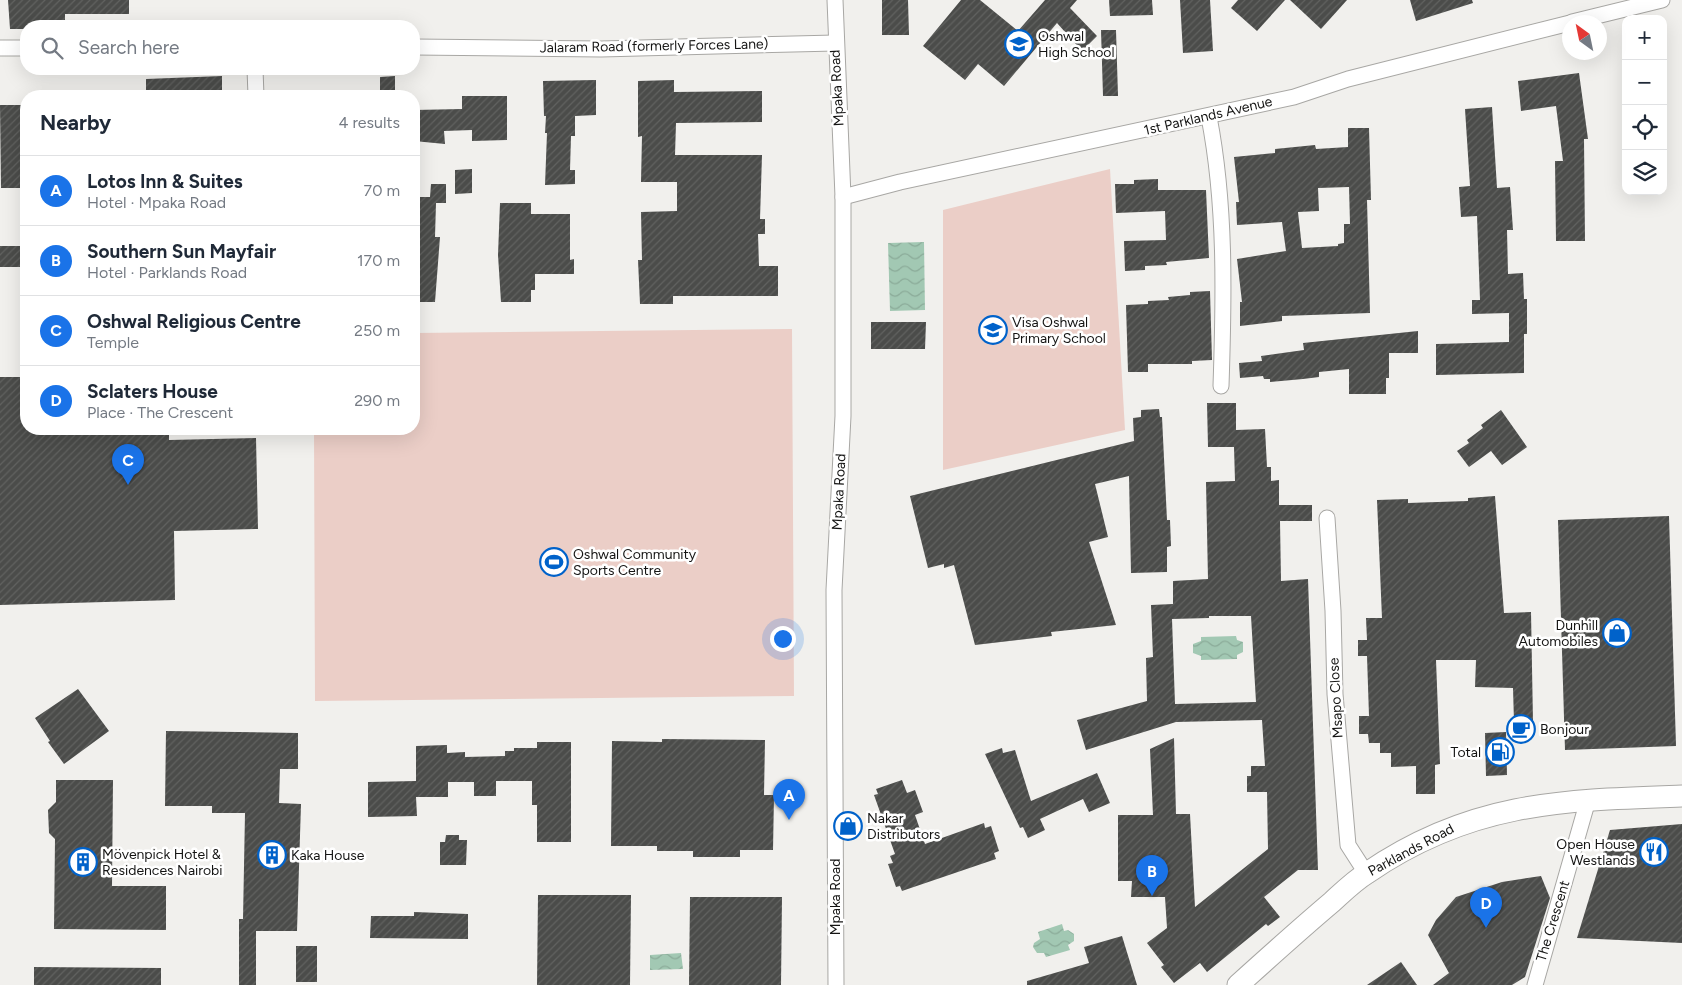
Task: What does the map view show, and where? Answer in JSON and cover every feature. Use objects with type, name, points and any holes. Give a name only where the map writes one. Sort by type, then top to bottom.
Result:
[{"type":"main road","name":"Parklands Road","points":[[1238,985],[1366,873],[1408,848],[1450,827],[1524,807],[1588,800],[1682,796]]},
{"type":"street","name":"Mpaka Road","points":[[835,0],[835,43],[843,198],[843,416],[834,590],[836,985]]},
{"type":"street","name":"1st Parklands Avenue","points":[[1603,15],[1662,0]]},
{"type":"street","name":"1st Parklands Avenue","points":[[843,198],[909,180],[1209,117],[1236,109],[1294,97],[1348,79],[1562,25]]},
{"type":"street","name":"Jalaram Road (formerly Forces Lane)","points":[[420,47],[600,49],[835,43]]},
{"type":"street","points":[[0,48],[20,48]]},
{"type":"street","points":[[255,75],[256,90]]},
{"type":"street","points":[[1209,117],[1216,152],[1222,214],[1221,386]]},
{"type":"street","name":"Msapo Close","points":[[1327,518],[1334,611],[1334,694],[1348,845],[1366,873]]},
{"type":"street","name":"The Crescent","points":[[1535,985],[1588,800]]},
{"type":"shaded area","points":[[1110,169],[1125,430],[943,470],[943,210]]},
{"type":"shaded area","name":"Oshwal Community Sports Centre","points":[[792,329],[794,696],[315,701],[314,435],[420,435],[420,333]]},
{"type":"water","points":[[924,242],[925,310],[890,311],[888,243]]},
{"type":"water","points":[[1236,636],[1237,640],[1243,642],[1243,652],[1237,655],[1237,659],[1201,660],[1201,656],[1193,653],[1193,644],[1201,641],[1201,637]]},
{"type":"water","points":[[1062,924],[1064,931],[1068,930],[1074,934],[1074,941],[1068,945],[1070,950],[1046,957],[1044,953],[1037,953],[1033,947],[1034,943],[1040,939],[1038,932]]},
{"type":"water","points":[[681,953],[683,969],[650,970],[650,955]]},
{"type":"building","points":[[8,0],[129,0],[129,14],[65,14],[65,20],[20,20],[20,29],[10,29]]},
{"type":"building","points":[[882,0],[908,0],[909,35],[882,35]]},
{"type":"building","points":[[961,0],[980,0],[1018,31],[1045,0],[1077,0],[1070,8],[1097,36],[1082,51],[1057,23],[1004,86],[978,64],[965,80],[923,46]]},
{"type":"building","points":[[1109,0],[1152,0],[1153,15],[1110,16]]},
{"type":"building","points":[[1180,0],[1210,0],[1213,51],[1183,53]]},
{"type":"building","points":[[1238,0],[1285,0],[1257,31],[1231,8]]},
{"type":"building","points":[[1290,0],[1347,0],[1321,29]]},
{"type":"building","points":[[1410,0],[1472,0],[1473,3],[1416,21]]},
{"type":"building","points":[[1101,30],[1116,30],[1118,96],[1103,96]]},
{"type":"building","points":[[1579,73],[1588,139],[1584,139],[1585,241],[1556,241],[1555,161],[1563,161],[1556,106],[1521,111],[1518,81]]},
{"type":"building","points":[[222,76],[222,90],[146,90],[146,79]]},
{"type":"building","points":[[395,76],[395,90],[380,90],[380,77]]},
{"type":"building","points":[[596,80],[596,115],[575,116],[575,136],[571,136],[570,170],[575,170],[575,184],[545,185],[547,133],[545,133],[546,116],[544,116],[543,81]]},
{"type":"building","points":[[674,80],[674,92],[762,91],[762,122],[676,123],[675,155],[762,155],[760,219],[765,219],[765,234],[758,234],[759,266],[778,266],[778,296],[673,296],[673,304],[640,304],[638,260],[642,260],[641,212],[677,211],[677,182],[641,182],[642,136],[638,137],[638,81]]},
{"type":"building","points":[[462,96],[507,96],[507,140],[472,141],[472,130],[444,131],[445,144],[420,142],[420,110],[462,109]]},
{"type":"building","points":[[0,105],[20,105],[20,188],[1,188]]},
{"type":"building","points":[[1492,107],[1497,188],[1510,187],[1513,230],[1507,230],[1508,274],[1523,273],[1524,299],[1527,299],[1527,334],[1524,334],[1524,373],[1436,375],[1436,344],[1509,342],[1509,313],[1472,314],[1472,300],[1480,300],[1477,216],[1461,217],[1459,187],[1470,186],[1465,109]]},
{"type":"building","points":[[1348,128],[1369,128],[1371,200],[1367,200],[1370,313],[1282,316],[1282,321],[1240,326],[1240,302],[1242,302],[1237,259],[1286,251],[1282,222],[1237,225],[1236,202],[1239,202],[1234,157],[1275,153],[1275,149],[1315,145],[1316,149],[1348,147]],"holes":[[[1349,187],[1350,224],[1344,224],[1344,243],[1338,244],[1338,246],[1302,248],[1298,212],[1319,211],[1318,188]]]},
{"type":"building","points":[[472,169],[472,193],[455,194],[455,170]]},
{"type":"building","points":[[1158,179],[1158,190],[1206,190],[1209,258],[1166,262],[1167,265],[1145,266],[1145,270],[1125,271],[1124,241],[1166,240],[1165,211],[1116,213],[1115,184],[1134,184],[1134,180]]},
{"type":"building","points":[[431,184],[446,184],[446,203],[436,203],[435,237],[440,237],[435,302],[420,302],[420,197],[430,197]]},
{"type":"building","points":[[500,203],[531,203],[531,214],[570,214],[570,260],[574,259],[574,274],[535,274],[535,290],[531,290],[531,302],[501,302],[498,255]]},
{"type":"building","points":[[0,246],[20,246],[20,267],[0,267]]},
{"type":"building","points":[[1210,291],[1212,360],[1192,361],[1192,364],[1148,364],[1148,372],[1128,372],[1126,305],[1148,304],[1148,301],[1169,300],[1168,297],[1190,295],[1190,292]]},
{"type":"building","points":[[871,322],[926,322],[925,349],[871,349]]},
{"type":"building","points":[[1418,331],[1418,353],[1389,353],[1389,378],[1386,378],[1386,394],[1349,394],[1349,369],[1319,372],[1319,377],[1270,382],[1270,379],[1264,379],[1263,376],[1240,378],[1239,363],[1262,361],[1261,356],[1304,350],[1303,343]]},
{"type":"building","points":[[0,377],[20,377],[20,435],[169,435],[169,440],[256,438],[258,529],[174,531],[175,600],[0,605]]},
{"type":"building","points":[[1207,403],[1236,403],[1236,430],[1265,429],[1267,467],[1271,467],[1271,481],[1279,480],[1279,505],[1312,505],[1312,521],[1280,521],[1281,581],[1308,579],[1318,870],[1298,870],[1264,897],[1280,917],[1268,926],[1266,924],[1207,972],[1200,963],[1174,983],[1161,967],[1164,965],[1147,943],[1167,928],[1165,897],[1131,897],[1132,881],[1118,881],[1118,815],[1153,815],[1150,749],[1174,738],[1176,814],[1190,814],[1195,907],[1268,849],[1267,792],[1247,792],[1247,776],[1251,776],[1251,766],[1265,766],[1262,720],[1176,722],[1086,750],[1077,720],[1147,701],[1146,658],[1153,657],[1151,605],[1173,604],[1173,581],[1208,579],[1206,482],[1235,481],[1234,447],[1208,447]],"holes":[[[1209,616],[1251,616],[1256,702],[1175,704],[1172,619],[1209,618]]]},
{"type":"building","points":[[1159,409],[1160,417],[1162,417],[1167,520],[1170,520],[1171,546],[1167,547],[1167,572],[1131,573],[1129,476],[1095,484],[1108,537],[1089,542],[1116,625],[1051,632],[1052,636],[975,645],[954,565],[944,568],[944,564],[928,568],[910,496],[1134,441],[1133,418],[1141,417],[1141,410]]},
{"type":"building","points":[[1501,410],[1527,447],[1502,465],[1491,451],[1469,467],[1457,451],[1469,443],[1467,440],[1483,428],[1481,425]]},
{"type":"building","points":[[1495,496],[1504,613],[1531,612],[1533,722],[1514,722],[1513,688],[1475,687],[1476,660],[1436,660],[1440,764],[1435,765],[1435,794],[1416,794],[1416,766],[1391,767],[1391,753],[1380,753],[1380,743],[1369,743],[1368,734],[1359,734],[1359,716],[1369,716],[1367,656],[1358,656],[1358,640],[1367,640],[1366,618],[1382,618],[1377,500],[1408,499],[1408,503],[1468,501],[1468,498]]},
{"type":"building","name":"Dunhill Automobiles","points":[[1669,516],[1676,746],[1565,750],[1558,520]]},
{"type":"building","points":[[78,689],[109,731],[64,764],[48,742],[50,741],[35,718]]},
{"type":"building","name":"Kaka House","points":[[166,731],[298,733],[298,769],[280,769],[279,803],[301,804],[297,931],[256,931],[256,985],[239,985],[239,919],[243,919],[245,813],[212,813],[212,806],[165,806]]},
{"type":"building","points":[[1506,732],[1507,775],[1486,776],[1485,733]]},
{"type":"building","points":[[662,739],[765,740],[764,795],[774,795],[773,850],[740,850],[740,857],[693,857],[693,851],[657,851],[657,846],[611,846],[612,741],[662,742]]},
{"type":"building","points":[[537,742],[571,742],[571,842],[537,842],[537,805],[532,805],[532,781],[496,781],[496,796],[474,796],[474,782],[448,782],[448,797],[416,797],[417,816],[368,817],[368,782],[416,781],[416,746],[447,745],[447,753],[465,752],[465,757],[505,756],[505,751],[514,751],[514,748],[537,748]]},
{"type":"building","points":[[1002,748],[1003,753],[1015,750],[1031,801],[1097,773],[1110,803],[1089,812],[1083,799],[1040,819],[1045,830],[1028,838],[1023,827],[1020,828],[985,754]]},
{"type":"building","name":"Mövenpick Hotel & Residences Nairobi","points":[[56,780],[113,780],[112,886],[166,886],[166,930],[54,929],[55,839],[49,833],[48,810],[56,802]]},
{"type":"building","points":[[902,780],[907,793],[915,790],[923,812],[915,815],[925,844],[984,823],[985,828],[991,826],[999,851],[994,853],[996,859],[902,891],[900,886],[896,887],[888,864],[893,863],[890,856],[895,854],[874,795],[878,794],[876,789]]},
{"type":"building","points":[[1682,824],[1682,943],[1577,938],[1610,830]]},
{"type":"building","points":[[446,835],[459,835],[459,840],[467,840],[466,865],[440,865],[440,842],[445,842]]},
{"type":"building","points":[[1541,876],[1550,898],[1525,977],[1512,985],[1433,985],[1449,973],[1428,935],[1436,920],[1456,897],[1502,882]]},
{"type":"building","points":[[538,895],[631,895],[630,985],[537,985]]},
{"type":"building","points":[[690,897],[782,897],[781,985],[689,985]]},
{"type":"building","points":[[414,912],[468,914],[468,939],[370,938],[371,916],[414,916]]},
{"type":"building","points":[[1122,936],[1137,985],[1027,985],[1027,981],[1089,963],[1084,947]]},
{"type":"building","points":[[296,946],[317,946],[317,982],[296,982]]},
{"type":"building","points":[[1401,962],[1417,985],[1367,985]]},
{"type":"building","points":[[34,967],[161,968],[161,985],[34,985]]},
{"type":"place","name":"Oshwal High School","points":[[1019,44]]},
{"type":"place","name":"Visa Oshwal Primary School","points":[[993,330]]},
{"type":"place","name":"Oshwal Religious Centre","points":[[128,485]]},
{"type":"place","name":"Oshwal Community Sports Centre","points":[[554,562]]},
{"type":"place","name":"Dunhill Automobiles","points":[[1617,633]]},
{"type":"place","name":"Bonjour","points":[[1521,729]]},
{"type":"place","name":"Total","points":[[1500,752]]},
{"type":"place","name":"Lotos Inn & Suites","points":[[789,820]]},
{"type":"place","name":"Nakar Distributors","points":[[848,826]]},
{"type":"place","name":"Open House Westlands","points":[[1654,852]]},
{"type":"place","name":"Kaka House","points":[[272,855]]},
{"type":"place","name":"Mövenpick Hotel & Residences Nairobi","points":[[83,862]]},
{"type":"place","name":"Southern Sun Mayfair","points":[[1152,896]]},
{"type":"place","name":"Sclaters House","points":[[1486,928]]}]
